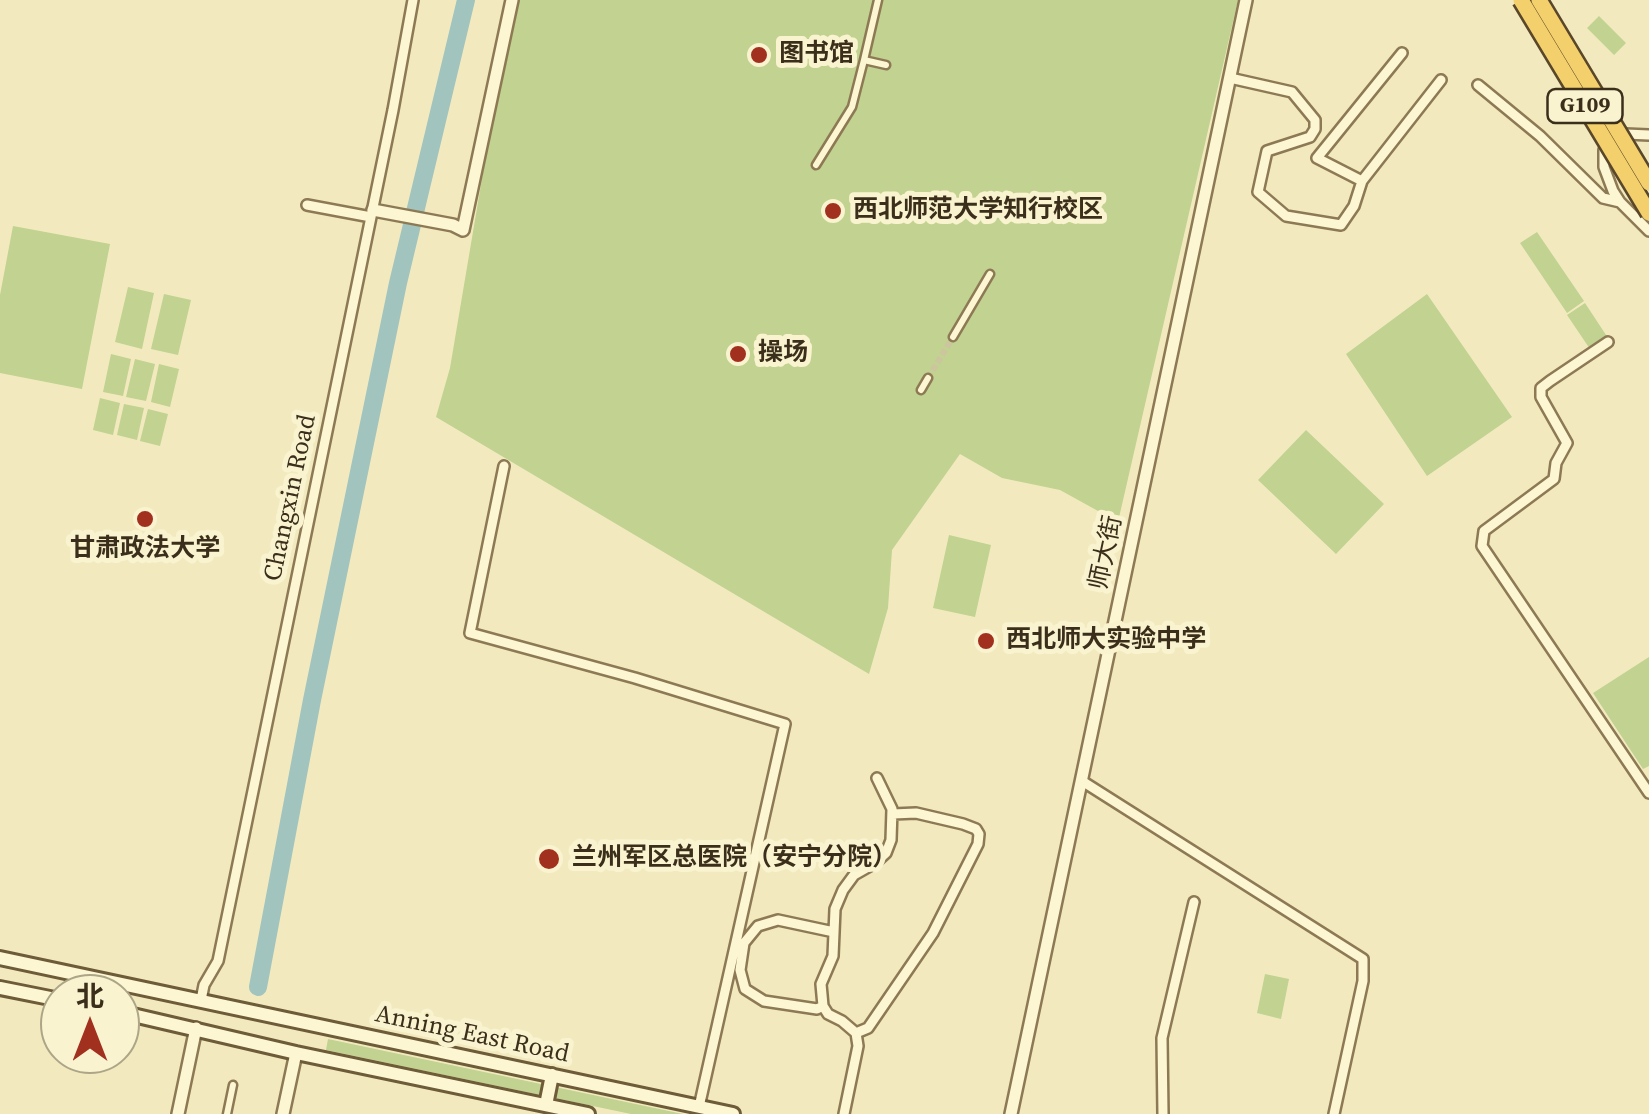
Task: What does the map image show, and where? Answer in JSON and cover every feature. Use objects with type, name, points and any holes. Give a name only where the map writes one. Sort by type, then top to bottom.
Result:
[{"type":"highway","name":"G109","points":[[1521,0],[1649,212]]},
{"type":"highway","name":"G109","points":[[1539,0],[1649,183]]},
{"type":"main road","name":"Anning East Road","points":[[0,958],[733,1114]]},
{"type":"main road","points":[[0,988],[40,996]]},
{"type":"main road","points":[[140,1016],[588,1114]]},
{"type":"main road","points":[[546,1105],[552,1075]]},
{"type":"street","name":"Changxin Road","points":[[201,1000],[218,961],[413,0]]},
{"type":"street","points":[[307,205],[404,216],[453,224],[463,230],[512,0]]},
{"type":"street","points":[[816,164],[852,107],[878,0]]},
{"type":"street","name":"师大街","points":[[1011,1114],[1246,0]]},
{"type":"street","points":[[1362,182],[1317,158],[1402,53]]},
{"type":"street","points":[[864,60],[886,65]]},
{"type":"street","points":[[1230,78],[1292,92],[1314,120],[1315,129],[1310,137],[1267,151],[1258,192],[1286,216],[1341,225],[1354,206],[1362,182],[1441,80]]},
{"type":"street","points":[[1478,85],[1540,136],[1602,198],[1620,202]]},
{"type":"street","points":[[1649,135],[1626,134],[1612,140],[1604,150],[1604,167],[1612,191],[1649,232]]},
{"type":"street","points":[[953,338],[990,274]]},
{"type":"street","points":[[1608,342],[1541,388],[1541,397],[1567,442],[1556,463],[1554,479],[1484,532],[1482,546],[1644,776],[1649,793]]},
{"type":"street","points":[[921,390],[928,378]]},
{"type":"street","points":[[504,466],[470,633],[785,724],[698,1107]]},
{"type":"street","points":[[844,1114],[858,1046],[856,1033],[828,1014],[823,1006],[821,984],[834,956],[835,909],[843,890],[854,875],[886,853],[891,840],[893,814],[877,778]]},
{"type":"street","points":[[1082,781],[1363,959],[1363,980],[1334,1114]]},
{"type":"street","points":[[856,1033],[868,1028],[933,933],[978,844],[976,830],[963,824],[916,813],[893,814]]},
{"type":"street","points":[[1162,1114],[1162,1038],[1194,902]]},
{"type":"street","points":[[823,1006],[764,1001],[745,989],[740,970],[742,956],[744,943],[758,926],[778,920],[834,932]]},
{"type":"street","points":[[178,1114],[196,1028]]},
{"type":"street","points":[[283,1114],[296,1053]]},
{"type":"street","points":[[227,1114],[233,1085]]},
{"type":"green space","name":"西北师范大学知行校区","points":[[518,0],[1238,0],[1118,522],[1060,490],[1002,478],[960,454],[892,550],[888,608],[869,674],[436,417],[450,368],[503,54]]},
{"type":"green space","points":[[1599,16],[1626,43],[1614,55],[1587,28]]},
{"type":"green space","points":[[13,226],[110,244],[82,389],[0,373],[0,295]]},
{"type":"green space","points":[[1537,232],[1584,301],[1567,313],[1520,243]]},
{"type":"green space","points":[[128,287],[154,293],[142,349],[115,342]]},
{"type":"green space","points":[[164,294],[191,300],[178,355],[151,349]]},
{"type":"green space","points":[[1427,294],[1512,417],[1427,476],[1346,354]]},
{"type":"green space","points":[[1585,303],[1608,338],[1590,349],[1567,315]]},
{"type":"green space","points":[[111,354],[131,359],[123,396],[103,392]]},
{"type":"green space","points":[[135,359],[155,364],[146,401],[126,397]]},
{"type":"green space","points":[[159,364],[179,369],[170,407],[151,402]]},
{"type":"green space","points":[[100,398],[120,403],[113,435],[93,430]]},
{"type":"green space","points":[[124,404],[144,408],[137,440],[117,435]]},
{"type":"green space","points":[[148,409],[168,414],[160,446],[140,441]]},
{"type":"green space","points":[[1306,430],[1384,504],[1336,554],[1258,480]]},
{"type":"green space","points":[[949,535],[991,545],[975,617],[933,608]]},
{"type":"green space","points":[[1649,657],[1649,766],[1643,769],[1593,693]]},
{"type":"green space","points":[[1265,974],[1289,979],[1281,1019],[1257,1013]]},
{"type":"green space","points":[[328,1039],[683,1114],[631,1114],[326,1050]]},
{"type":"waterway","points":[[258,987],[312,700],[398,283],[466,0]]},
{"type":"tunnel","points":[[928,378],[953,337]]},
{"type":"place","name":"图书馆","points":[[759,55]]},
{"type":"place","name":"西北师范大学知行校区","points":[[833,211]]},
{"type":"place","name":"操场","points":[[738,354]]},
{"type":"place","name":"甘肃政法大学","points":[[145,519]]},
{"type":"place","name":"西北师大实验中学","points":[[986,641]]},
{"type":"place","name":"兰州军区总医院（安宁分院）","points":[[549,859]]}]
